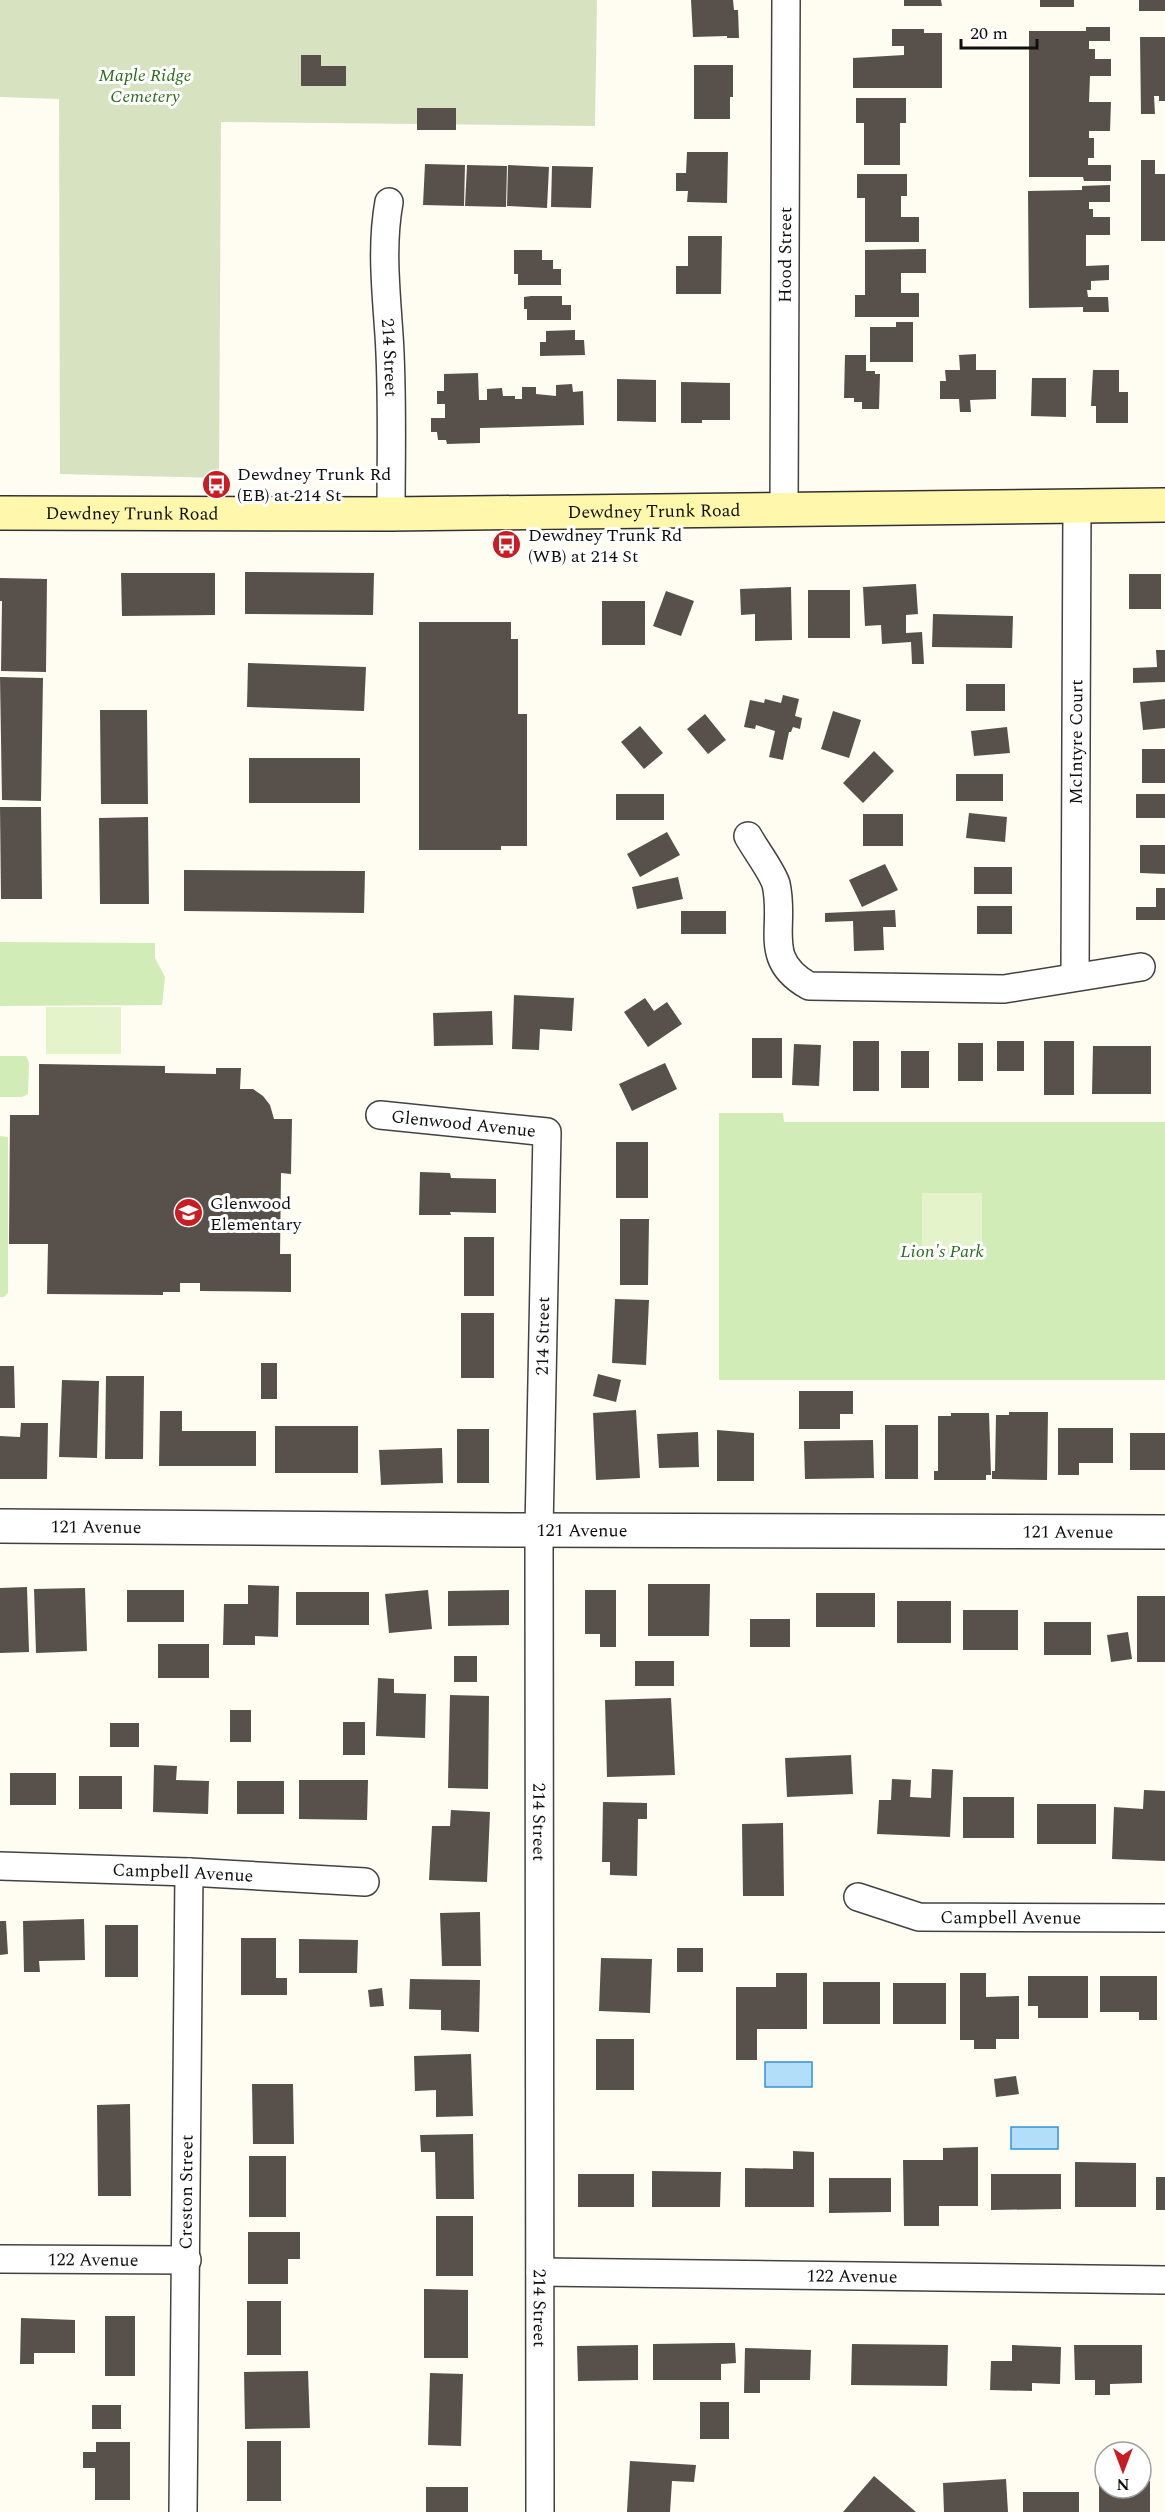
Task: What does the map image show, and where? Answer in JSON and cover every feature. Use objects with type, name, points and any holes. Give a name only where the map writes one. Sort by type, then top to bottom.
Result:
[{"type":"main road","name":"Dewdney Trunk Road","points":[[0,513],[391,514],[1165,506]]},
{"type":"street","name":"Hood Street","points":[[784,510],[786,0]]},
{"type":"street","name":"214 Street","points":[[390,202],[384,238],[384,285],[389,336],[391,514]]},
{"type":"street","name":"McIntyre Court","points":[[1075,976],[1077,507]]},
{"type":"street","points":[[748,837],[776,883],[780,960],[794,977],[809,986],[1004,989],[1141,967]]},
{"type":"street","name":"Glenwood Avenue","points":[[380,1115],[547,1132]]},
{"type":"street","name":"214 Street","points":[[540,2512],[539,1530],[547,1132]]},
{"type":"street","name":"121 Avenue","points":[[0,1526],[1165,1532]]},
{"type":"street","name":"Campbell Avenue","points":[[0,1866],[189,1872],[364,1882]]},
{"type":"street","name":"Creston Street","points":[[183,2512],[189,1872]]},
{"type":"street","name":"Campbell Avenue","points":[[858,1897],[919,1917],[1165,1918]]},
{"type":"street","name":"122 Avenue","points":[[0,2259],[187,2260]]},
{"type":"street","name":"122 Avenue","points":[[540,2272],[1165,2280]]},
{"type":"green space","name":"Maple Ridge Cemetery","points":[[0,0],[597,0],[595,126],[221,122],[219,478],[60,474],[59,99],[0,97]]},
{"type":"green space","points":[[0,942],[155,943],[155,958],[165,977],[162,1005],[0,1006]]},
{"type":"green space","points":[[46,1007],[121,1007],[121,1054],[46,1054]]},
{"type":"green space","points":[[0,1056],[26,1056],[29,1062],[28,1094],[22,1097],[0,1097]]},
{"type":"green space","name":"Lion's Park","points":[[719,1113],[783,1113],[784,1122],[1165,1122],[1165,1380],[719,1380]]},
{"type":"green space","points":[[0,1136],[8,1137],[8,1293],[4,1297],[0,1297]]},
{"type":"green space","points":[[922,1193],[982,1193],[982,1248],[922,1248]]},
{"type":"water","points":[[765,2062],[812,2062],[812,2087],[765,2087]]},
{"type":"water","points":[[1011,2127],[1058,2127],[1058,2149],[1011,2149]]},
{"type":"building","points":[[691,0],[733,0],[734,10],[738,10],[739,38],[693,37]]},
{"type":"building","points":[[904,0],[941,0],[942,6],[904,6]]},
{"type":"building","points":[[1040,0],[1074,0],[1074,7],[1040,7]]},
{"type":"building","points":[[1139,0],[1165,0],[1165,11],[1139,11]]},
{"type":"building","points":[[1086,27],[1110,27],[1110,41],[1089,41],[1089,49],[1095,49],[1095,59],[1111,59],[1111,76],[1090,76],[1089,102],[1111,102],[1110,131],[1089,131],[1089,138],[1094,138],[1094,158],[1088,158],[1088,165],[1111,165],[1111,181],[1084,181],[1083,177],[1029,177],[1029,31],[1086,31]]},
{"type":"building","points":[[892,29],[924,29],[924,33],[942,33],[942,88],[853,88],[853,58],[904,55],[904,46],[892,46]]},
{"type":"building","points":[[1140,37],[1165,37],[1165,101],[1159,101],[1159,96],[1154,96],[1155,114],[1141,114]]},
{"type":"building","points":[[301,55],[321,55],[321,66],[346,66],[346,86],[301,86]]},
{"type":"building","points":[[694,65],[733,65],[730,119],[694,119]]},
{"type":"building","points":[[856,98],[906,98],[906,123],[900,123],[900,165],[864,165],[864,123],[856,123]]},
{"type":"building","points":[[417,108],[456,108],[456,130],[417,130]]},
{"type":"building","points":[[687,152],[728,152],[727,203],[687,202],[688,191],[676,191],[676,173],[686,173]]},
{"type":"building","points":[[1141,160],[1155,160],[1155,174],[1165,174],[1165,241],[1141,241]]},
{"type":"building","points":[[425,164],[465,165],[464,206],[423,205]]},
{"type":"building","points":[[467,165],[507,166],[506,207],[465,206]]},
{"type":"building","points":[[508,165],[549,167],[547,208],[507,206]]},
{"type":"building","points":[[552,166],[593,167],[591,208],[551,207]]},
{"type":"building","points":[[857,174],[907,174],[907,196],[901,196],[901,217],[919,217],[919,242],[865,242],[865,198],[857,198]]},
{"type":"building","points":[[1110,185],[1110,202],[1089,202],[1089,209],[1093,209],[1093,217],[1110,217],[1110,235],[1086,235],[1086,266],[1109,265],[1109,280],[1091,281],[1091,290],[1087,290],[1088,297],[1108,297],[1109,312],[1083,312],[1083,307],[1029,308],[1028,191],[1082,190],[1082,186]]},
{"type":"building","points":[[688,236],[722,236],[721,294],[676,294],[676,266],[688,266]]},
{"type":"building","points":[[926,249],[926,273],[901,273],[901,293],[919,293],[919,317],[855,317],[855,295],[865,295],[865,250]]},
{"type":"building","points":[[514,250],[542,250],[542,260],[553,260],[553,269],[561,269],[561,285],[518,285],[518,274],[514,274]]},
{"type":"building","points":[[562,296],[562,305],[571,305],[571,320],[527,320],[524,297]]},
{"type":"building","points":[[896,322],[913,322],[913,362],[870,362],[870,327],[896,327]]},
{"type":"building","points":[[575,330],[575,340],[584,340],[585,355],[540,356],[540,342],[546,342],[546,331]]},
{"type":"building","points":[[976,354],[976,370],[996,370],[996,399],[970,400],[971,412],[960,412],[959,399],[940,399],[940,381],[946,381],[945,370],[960,370],[959,355]]},
{"type":"building","points":[[845,355],[866,355],[866,371],[875,371],[875,374],[880,374],[879,409],[862,409],[862,402],[854,402],[854,398],[844,398]]},
{"type":"building","points":[[1093,370],[1119,370],[1119,392],[1128,392],[1128,423],[1096,423],[1096,406],[1091,406]]},
{"type":"building","points":[[478,373],[479,400],[487,400],[487,389],[502,388],[503,396],[515,396],[515,399],[522,399],[522,387],[536,387],[536,394],[556,396],[556,385],[572,384],[573,392],[583,391],[584,425],[480,428],[480,443],[447,444],[446,440],[438,440],[437,432],[431,432],[431,418],[445,418],[445,404],[437,404],[437,391],[444,391],[444,374]]},
{"type":"building","points":[[1032,378],[1066,378],[1066,417],[1031,416]]},
{"type":"building","points":[[617,379],[656,380],[656,422],[617,421]]},
{"type":"building","points":[[681,382],[730,383],[730,420],[681,423]]},
{"type":"building","points":[[245,572],[374,573],[373,615],[245,614]]},
{"type":"building","points":[[121,573],[215,573],[215,615],[122,616]]},
{"type":"building","points":[[1129,574],[1161,574],[1161,609],[1129,609]]},
{"type":"building","points":[[0,578],[47,579],[46,672],[1,671]]},
{"type":"building","points":[[916,584],[918,614],[906,615],[906,633],[922,632],[924,664],[912,664],[911,642],[882,644],[881,625],[865,626],[863,587]]},
{"type":"building","points":[[791,587],[792,640],[755,641],[755,614],[741,615],[740,589]]},
{"type":"building","points":[[808,590],[850,590],[850,638],[808,638]]},
{"type":"building","points":[[666,591],[694,601],[681,636],[653,626]]},
{"type":"building","points":[[602,601],[645,601],[645,645],[602,645]]},
{"type":"building","points":[[933,614],[1013,616],[1012,648],[932,647]]},
{"type":"building","points":[[419,622],[511,622],[511,639],[518,639],[518,714],[527,714],[527,846],[501,846],[501,850],[419,850]]},
{"type":"building","points":[[1156,650],[1165,650],[1165,682],[1133,683],[1133,668],[1157,667]]},
{"type":"building","points":[[248,663],[366,667],[364,711],[247,707]]},
{"type":"building","points":[[0,677],[43,678],[41,801],[2,800]]},
{"type":"building","points":[[966,684],[1005,684],[1005,711],[966,711]]},
{"type":"building","points":[[783,695],[799,699],[795,716],[802,718],[800,729],[793,727],[789,732],[783,760],[769,757],[775,731],[756,725],[755,729],[744,727],[750,700],[764,703],[765,699],[781,703]]},
{"type":"building","points":[[1165,699],[1165,728],[1143,730],[1140,702]]},
{"type":"building","points":[[100,710],[147,710],[148,804],[101,804]]},
{"type":"building","points":[[833,711],[861,720],[849,758],[821,749]]},
{"type":"building","points":[[705,714],[726,740],[708,754],[687,729]]},
{"type":"building","points":[[640,726],[663,753],[644,769],[621,742]]},
{"type":"building","points":[[1007,727],[1010,753],[974,756],[971,731]]},
{"type":"building","points":[[1142,749],[1165,749],[1165,783],[1142,783]]},
{"type":"building","points":[[874,751],[894,771],[863,803],[843,783]]},
{"type":"building","points":[[249,758],[360,758],[360,803],[249,803]]},
{"type":"building","points":[[956,774],[1003,774],[1003,801],[956,801]]},
{"type":"building","points":[[616,794],[664,794],[664,820],[616,820]]},
{"type":"building","points":[[1136,794],[1165,794],[1165,818],[1136,818]]},
{"type":"building","points":[[0,807],[41,807],[42,899],[1,899]]},
{"type":"building","points":[[969,813],[1007,817],[1005,842],[966,838]]},
{"type":"building","points":[[863,814],[903,814],[903,846],[863,846]]},
{"type":"building","points":[[148,817],[149,904],[100,904],[99,818]]},
{"type":"building","points":[[667,832],[680,855],[640,877],[627,854]]},
{"type":"building","points":[[1140,845],[1165,845],[1165,874],[1140,873]]},
{"type":"building","points":[[885,864],[898,890],[862,907],[849,880]]},
{"type":"building","points":[[974,867],[1012,867],[1012,894],[974,894]]},
{"type":"building","points":[[184,870],[365,871],[364,913],[184,911]]},
{"type":"building","points":[[678,877],[683,899],[637,909],[632,887]]},
{"type":"building","points":[[1156,888],[1165,888],[1165,920],[1136,920],[1136,907],[1156,907]]},
{"type":"building","points":[[977,906],[1012,906],[1012,934],[977,934]]},
{"type":"building","points":[[895,910],[896,927],[883,927],[884,950],[854,951],[853,921],[825,922],[825,913]]},
{"type":"building","points":[[681,911],[726,911],[726,934],[681,934]]},
{"type":"building","points":[[514,995],[574,998],[572,1031],[540,1029],[539,1050],[512,1049]]},
{"type":"building","points":[[645,998],[654,1011],[667,1002],[682,1024],[648,1047],[624,1012]]},
{"type":"building","points":[[492,1011],[493,1045],[434,1046],[433,1013]]},
{"type":"building","points":[[752,1038],[782,1038],[782,1078],[752,1078]]},
{"type":"building","points":[[853,1041],[879,1041],[879,1091],[853,1091]]},
{"type":"building","points":[[997,1041],[1024,1041],[1024,1071],[997,1071]]},
{"type":"building","points":[[1044,1041],[1074,1041],[1074,1095],[1044,1095]]},
{"type":"building","points":[[958,1043],[983,1043],[983,1081],[958,1081]]},
{"type":"building","points":[[794,1044],[821,1045],[819,1086],[792,1085]]},
{"type":"building","points":[[1093,1046],[1151,1046],[1151,1094],[1092,1094]]},
{"type":"building","points":[[901,1051],[929,1051],[929,1088],[901,1088]]},
{"type":"building","points":[[665,1063],[677,1089],[632,1111],[619,1084]]},
{"type":"building","name":"Glenwood Elementary","points":[[39,1064],[165,1066],[165,1073],[216,1074],[216,1068],[241,1068],[240,1089],[253,1089],[263,1096],[270,1105],[274,1119],[292,1119],[291,1174],[281,1173],[280,1254],[291,1254],[291,1292],[200,1291],[200,1283],[180,1283],[180,1292],[163,1292],[163,1295],[47,1294],[48,1244],[9,1244],[10,1115],[39,1115]]},
{"type":"building","points":[[616,1142],[648,1142],[648,1198],[616,1198]]},
{"type":"building","points":[[420,1172],[450,1173],[451,1178],[496,1179],[496,1213],[450,1212],[451,1215],[419,1215]]},
{"type":"building","points":[[620,1219],[649,1219],[648,1285],[620,1285]]},
{"type":"building","points":[[464,1237],[494,1237],[494,1296],[464,1296]]},
{"type":"building","points":[[615,1299],[649,1300],[646,1365],[612,1363]]},
{"type":"building","points":[[461,1313],[494,1313],[494,1378],[461,1378]]},
{"type":"building","points":[[261,1363],[277,1363],[277,1399],[261,1399]]},
{"type":"building","points":[[0,1366],[14,1366],[15,1408],[0,1408]]},
{"type":"building","points":[[598,1374],[621,1380],[616,1402],[593,1396]]},
{"type":"building","points":[[106,1376],[144,1376],[143,1459],[105,1459]]},
{"type":"building","points":[[62,1380],[99,1381],[97,1458],[59,1457]]},
{"type":"building","points":[[799,1391],[853,1391],[853,1414],[840,1414],[840,1429],[799,1429]]},
{"type":"building","points":[[636,1410],[640,1478],[596,1480],[593,1413]]},
{"type":"building","points":[[160,1411],[182,1411],[182,1431],[256,1431],[256,1466],[159,1466]]},
{"type":"building","points":[[1009,1412],[1048,1412],[1047,1480],[992,1479],[992,1471],[995,1471],[996,1415],[1009,1415]]},
{"type":"building","points":[[951,1413],[989,1413],[991,1475],[986,1475],[986,1480],[934,1480],[934,1471],[938,1471],[938,1416],[951,1416]]},
{"type":"building","points":[[21,1423],[48,1423],[47,1479],[0,1479],[0,1436],[20,1437]]},
{"type":"building","points":[[885,1425],[918,1425],[918,1479],[885,1479]]},
{"type":"building","points":[[275,1426],[358,1426],[358,1473],[275,1473]]},
{"type":"building","points":[[1058,1428],[1113,1428],[1113,1463],[1079,1463],[1079,1475],[1058,1475]]},
{"type":"building","points":[[457,1429],[489,1429],[489,1483],[457,1483]]},
{"type":"building","points":[[717,1430],[754,1433],[754,1481],[717,1481]]},
{"type":"building","points":[[698,1432],[699,1467],[659,1468],[657,1434]]},
{"type":"building","points":[[1130,1433],[1165,1433],[1165,1470],[1130,1470]]},
{"type":"building","points":[[873,1440],[874,1478],[805,1479],[804,1441]]},
{"type":"building","points":[[442,1448],[443,1483],[381,1485],[379,1450]]},
{"type":"building","points":[[648,1584],[710,1584],[709,1636],[648,1636]]},
{"type":"building","points":[[248,1585],[279,1586],[278,1637],[255,1636],[255,1645],[223,1645],[224,1604],[248,1604]]},
{"type":"building","points":[[27,1587],[29,1652],[0,1653],[0,1588]]},
{"type":"building","points":[[85,1588],[87,1651],[36,1653],[34,1589]]},
{"type":"building","points":[[127,1590],[184,1590],[184,1622],[127,1622]]},
{"type":"building","points":[[428,1590],[432,1629],[389,1633],[385,1594]]},
{"type":"building","points":[[509,1590],[509,1625],[448,1626],[448,1591]]},
{"type":"building","points":[[585,1590],[616,1590],[616,1647],[600,1647],[600,1634],[585,1634]]},
{"type":"building","points":[[296,1592],[369,1592],[369,1625],[296,1625]]},
{"type":"building","points":[[816,1593],[875,1593],[875,1627],[816,1627]]},
{"type":"building","points":[[1137,1596],[1165,1596],[1165,1662],[1137,1662]]},
{"type":"building","points":[[897,1601],[951,1601],[951,1643],[897,1643]]},
{"type":"building","points":[[963,1610],[1018,1610],[1018,1650],[963,1650]]},
{"type":"building","points":[[750,1619],[790,1619],[790,1647],[750,1647]]},
{"type":"building","points":[[1044,1622],[1091,1622],[1091,1655],[1044,1655]]},
{"type":"building","points":[[1128,1632],[1132,1659],[1111,1662],[1107,1635]]},
{"type":"building","points":[[158,1644],[209,1644],[209,1678],[158,1678]]},
{"type":"building","points":[[454,1656],[477,1656],[477,1682],[454,1682]]},
{"type":"building","points":[[635,1661],[674,1661],[674,1686],[635,1686]]},
{"type":"building","points":[[378,1678],[394,1679],[394,1693],[426,1694],[425,1738],[376,1736]]},
{"type":"building","points":[[450,1695],[489,1696],[488,1789],[448,1788]]},
{"type":"building","points":[[671,1698],[675,1775],[607,1777],[605,1700]]},
{"type":"building","points":[[230,1710],[251,1710],[251,1742],[230,1742]]},
{"type":"building","points":[[343,1722],[365,1722],[365,1755],[343,1755]]},
{"type":"building","points":[[110,1723],[139,1723],[139,1747],[110,1747]]},
{"type":"building","points":[[851,1755],[853,1794],[787,1797],[785,1758]]},
{"type":"building","points":[[154,1765],[177,1766],[176,1780],[209,1781],[208,1814],[153,1812]]},
{"type":"building","points":[[932,1769],[953,1770],[950,1837],[877,1834],[879,1800],[891,1800],[892,1779],[911,1780],[910,1797],[931,1798]]},
{"type":"building","points":[[10,1773],[56,1773],[56,1805],[10,1805]]},
{"type":"building","points":[[79,1776],[122,1776],[122,1809],[79,1809]]},
{"type":"building","points":[[299,1780],[368,1780],[367,1820],[299,1819]]},
{"type":"building","points":[[237,1781],[284,1781],[284,1814],[237,1814]]},
{"type":"building","points":[[1144,1790],[1165,1791],[1165,1861],[1112,1859],[1114,1807],[1143,1809]]},
{"type":"building","points":[[963,1797],[1014,1797],[1014,1838],[963,1838]]},
{"type":"building","points":[[603,1802],[647,1803],[647,1819],[638,1819],[637,1876],[610,1875],[610,1862],[602,1862]]},
{"type":"building","points":[[1037,1804],[1096,1804],[1096,1844],[1037,1844]]},
{"type":"building","points":[[451,1810],[490,1812],[487,1882],[429,1880],[432,1826],[450,1826]]},
{"type":"building","points":[[783,1823],[784,1896],[743,1896],[742,1824]]},
{"type":"building","points":[[480,1912],[481,1966],[442,1966],[440,1913]]},
{"type":"building","points":[[84,1919],[85,1960],[39,1961],[40,1972],[24,1972],[23,1921]]},
{"type":"building","points":[[0,1921],[6,1921],[8,1954],[0,1955]]},
{"type":"building","points":[[105,1925],[138,1925],[138,1977],[105,1977]]},
{"type":"building","points":[[241,1938],[276,1938],[276,1978],[287,1978],[287,1995],[241,1995]]},
{"type":"building","points":[[299,1939],[358,1940],[357,1973],[299,1973]]},
{"type":"building","points":[[677,1948],[703,1948],[703,1972],[677,1972]]},
{"type":"building","points":[[601,1958],[652,1959],[650,2013],[599,2011]]},
{"type":"building","points":[[776,1973],[807,1973],[807,2029],[757,2029],[757,2060],[736,2060],[736,1987],[776,1987]]},
{"type":"building","points":[[960,1973],[986,1973],[986,1997],[1019,1996],[1019,2039],[996,2039],[996,2049],[974,2049],[974,2040],[960,2040]]},
{"type":"building","points":[[1028,1976],[1088,1976],[1088,2018],[1038,2018],[1038,2006],[1028,2006]]},
{"type":"building","points":[[1100,1976],[1157,1976],[1157,2020],[1139,2020],[1139,2012],[1100,2012]]},
{"type":"building","points":[[410,1979],[480,1980],[479,2032],[441,2030],[441,2010],[409,2009]]},
{"type":"building","points":[[823,1982],[880,1982],[880,2024],[823,2024]]},
{"type":"building","points":[[893,1983],[946,1983],[946,2024],[893,2024]]},
{"type":"building","points":[[382,1988],[384,2006],[370,2007],[368,1990]]},
{"type":"building","points":[[596,2039],[634,2039],[634,2090],[596,2090]]},
{"type":"building","points":[[471,2054],[473,2116],[436,2117],[436,2090],[415,2091],[414,2056]]},
{"type":"building","points":[[1016,2076],[1019,2094],[996,2097],[994,2079]]},
{"type":"building","points":[[252,2084],[293,2084],[294,2144],[253,2144]]},
{"type":"building","points":[[130,2104],[131,2196],[98,2196],[97,2105]]},
{"type":"building","points":[[473,2134],[474,2199],[436,2199],[435,2152],[421,2152],[420,2135]]},
{"type":"building","points":[[978,2147],[978,2206],[939,2206],[939,2226],[904,2226],[903,2160],[943,2160],[943,2148]]},
{"type":"building","points":[[793,2151],[814,2152],[814,2207],[745,2207],[745,2168],[793,2169]]},
{"type":"building","points":[[249,2156],[286,2156],[286,2217],[249,2217]]},
{"type":"building","points":[[1075,2162],[1136,2163],[1136,2207],[1075,2207]]},
{"type":"building","points":[[652,2171],[721,2172],[720,2207],[652,2207]]},
{"type":"building","points":[[578,2174],[634,2174],[634,2207],[578,2207]]},
{"type":"building","points":[[991,2174],[1061,2174],[1061,2209],[991,2210]]},
{"type":"building","points":[[1156,2177],[1165,2177],[1165,2210],[1156,2210]]},
{"type":"building","points":[[829,2178],[891,2178],[891,2212],[829,2213]]},
{"type":"building","points":[[436,2216],[473,2216],[473,2276],[436,2276]]},
{"type":"building","points":[[248,2232],[300,2232],[300,2259],[288,2259],[288,2284],[248,2284]]},
{"type":"building","points":[[424,2289],[468,2290],[468,2358],[424,2358]]},
{"type":"building","points":[[247,2301],[281,2301],[281,2355],[247,2355]]},
{"type":"building","points":[[105,2316],[135,2316],[135,2376],[105,2376]]},
{"type":"building","points":[[21,2318],[75,2320],[75,2353],[34,2353],[34,2364],[20,2364]]},
{"type":"building","points":[[735,2343],[736,2363],[721,2364],[721,2380],[653,2380],[653,2344]]},
{"type":"building","points":[[852,2344],[948,2345],[947,2386],[851,2385]]},
{"type":"building","points":[[638,2345],[638,2380],[578,2381],[577,2346]]},
{"type":"building","points":[[1012,2345],[1061,2347],[1060,2384],[1032,2383],[1032,2391],[990,2390],[991,2361],[1012,2361]]},
{"type":"building","points":[[1074,2345],[1142,2345],[1142,2383],[1110,2384],[1110,2395],[1095,2395],[1095,2380],[1075,2380]]},
{"type":"building","points":[[745,2348],[811,2350],[810,2380],[760,2380],[760,2393],[744,2393]]},
{"type":"building","points":[[308,2371],[310,2428],[245,2429],[244,2372]]},
{"type":"building","points":[[430,2373],[463,2374],[461,2446],[428,2445]]},
{"type":"building","points":[[700,2402],[729,2402],[729,2439],[700,2439]]},
{"type":"building","points":[[92,2405],[121,2405],[121,2429],[92,2429]]},
{"type":"building","points":[[247,2441],[281,2441],[281,2501],[247,2501]]},
{"type":"building","points":[[96,2442],[130,2442],[130,2500],[95,2500],[95,2468],[83,2468],[83,2452],[96,2452]]},
{"type":"building","points":[[630,2461],[696,2465],[694,2482],[672,2481],[670,2512],[627,2512]]},
{"type":"building","points":[[874,2476],[916,2512],[843,2512]]},
{"type":"building","points":[[1006,2479],[1008,2512],[944,2512],[943,2483]]},
{"type":"building","points":[[426,2487],[468,2487],[468,2512],[426,2512]]},
{"type":"building","points":[[1023,2492],[1079,2492],[1079,2512],[1023,2512]]},
{"type":"building","points":[[1099,2500],[1150,2500],[1150,2512],[1099,2512]]},
{"type":"place","name":"Dewdney Trunk Rd (EB) at 214 St","points":[[216,484]]},
{"type":"place","name":"Dewdney Trunk Rd (WB) at 214 St","points":[[507,545]]},
{"type":"place","name":"Glenwood Elementary","points":[[189,1213]]}]
